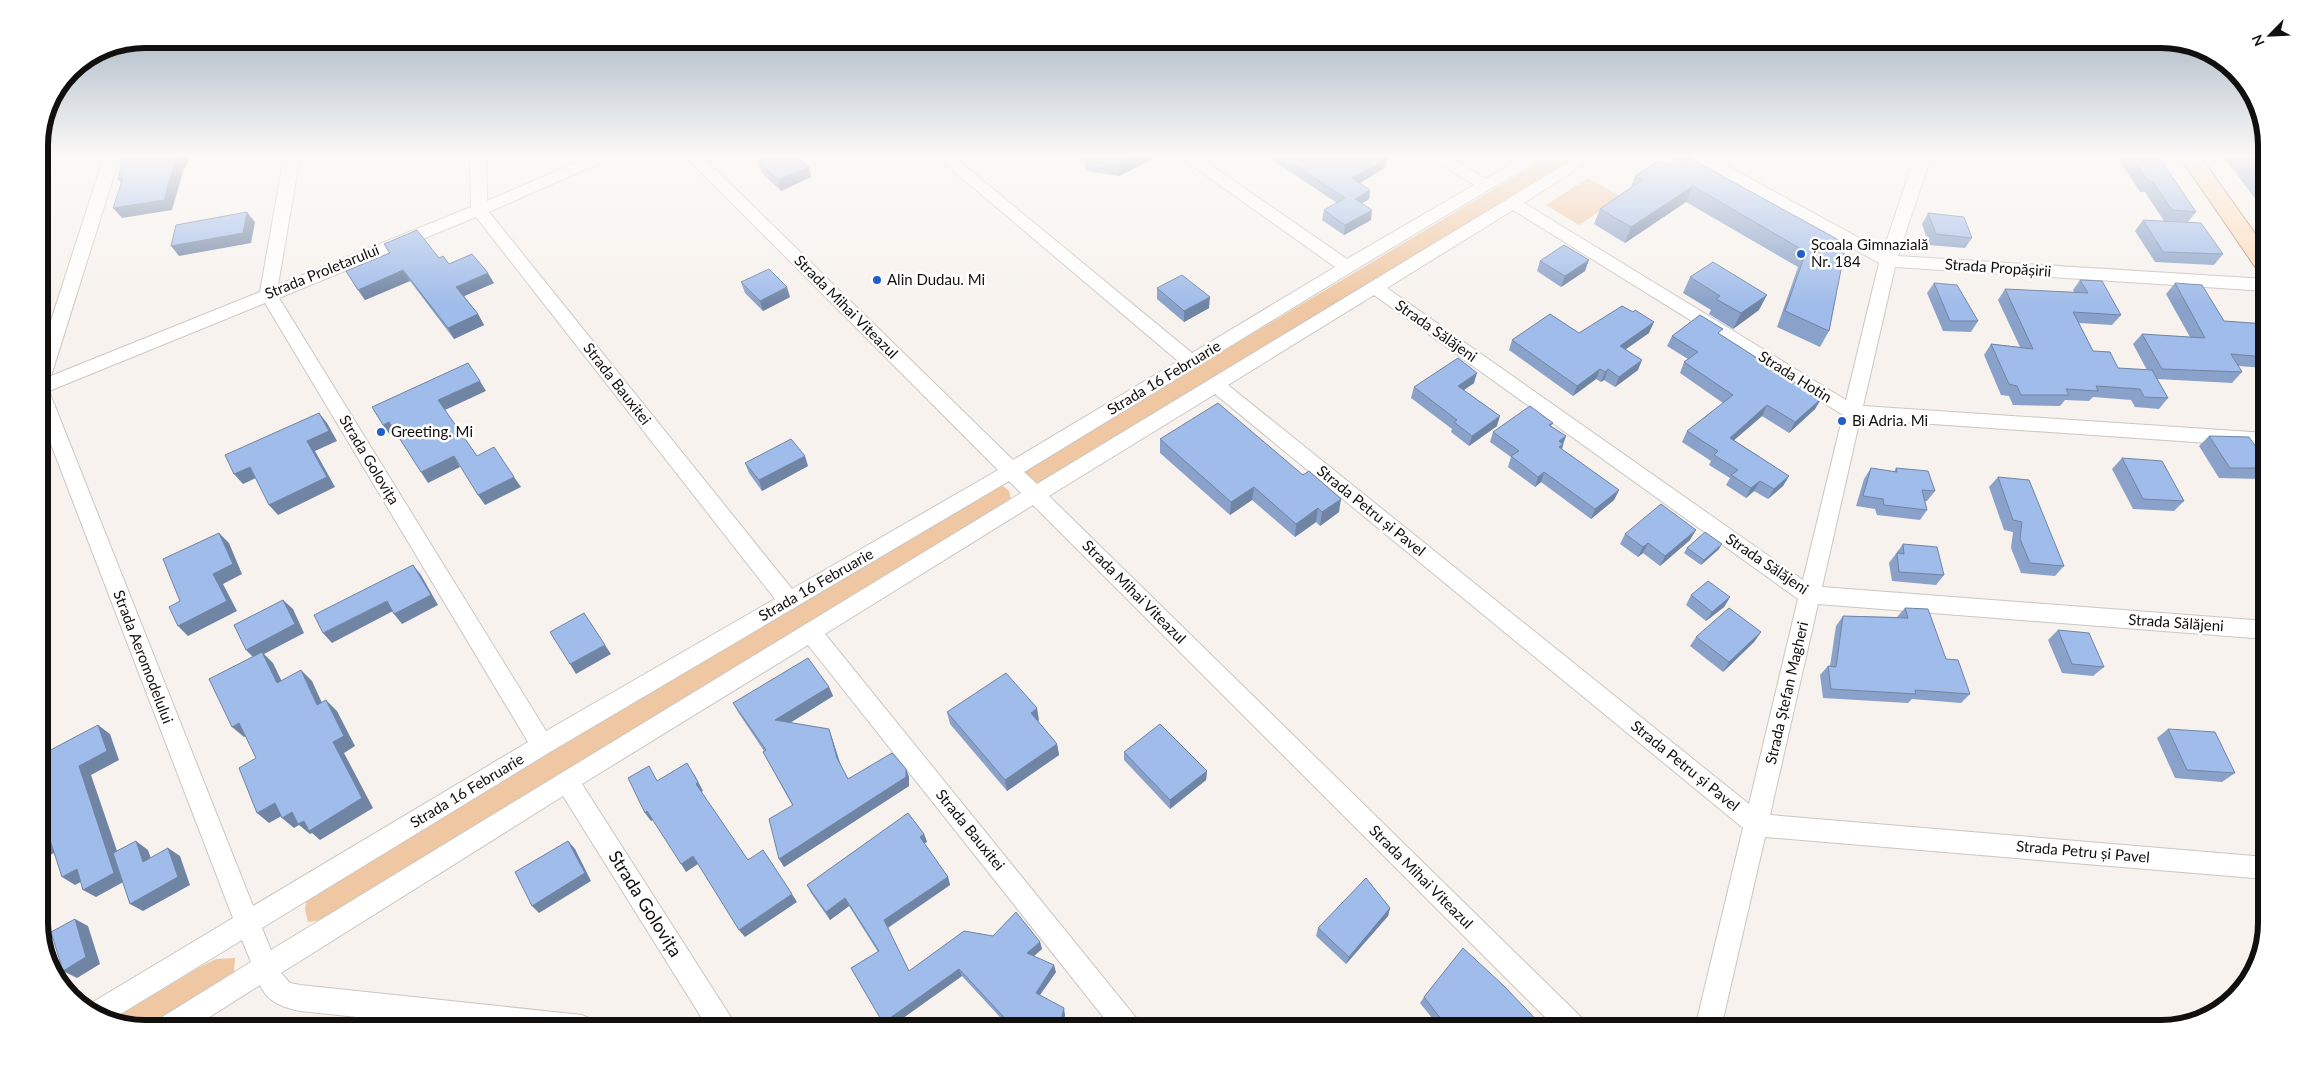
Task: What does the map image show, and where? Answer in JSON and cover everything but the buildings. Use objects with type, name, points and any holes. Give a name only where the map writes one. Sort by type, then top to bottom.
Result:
[{"type":"main road","points":[[2226,206],[2257,249]]},
{"type":"street","points":[[48,359],[96,206]]},
{"type":"street","points":[[268,294],[283,206]]},
{"type":"street","points":[[479,206],[479,210]]},
{"type":"street","name":"Strada Proletarului","points":[[48,384],[489,206]]},
{"type":"street","name":"Strada Mihai Viteazul","points":[[743,206],[1566,1020]]},
{"type":"street","points":[[1003,206],[1190,362]]},
{"type":"street","points":[[1259,206],[1347,267]]},
{"type":"street","name":"Strada 16 Februarie","points":[[104,1010],[248,925],[542,745],[1011,471],[1450,206]]},
{"type":"street","points":[[181,1020],[567,781],[1506,206]]},
{"type":"street","name":"Strada Hotin","points":[[1518,206],[1852,412],[2257,439]]},
{"type":"street","name":"Strada Propășirii","points":[[1788,206],[1888,261],[2257,284]]},
{"type":"street","name":"Strada Ștefan Magheri","points":[[1710,1020],[1888,261],[1906,206]]},
{"type":"street","name":"Strada Bauxitei","points":[[479,210],[788,601]]},
{"type":"street","name":"Strada Sălăjeni","points":[[1374,287],[1809,595],[2258,629]]},
{"type":"street","name":"Strada Golovița","points":[[268,294],[542,745]]},
{"type":"street","name":"Strada Petru și Pavel","points":[[1216,385],[1757,825],[2258,867]]},
{"type":"street","name":"Strada Aeromodelului","points":[[48,411],[273,985],[284,994],[300,998],[507,1020]]},
{"type":"street","name":"Strada Bauxitei","points":[[810,632],[1122,1020]]},
{"type":"street","name":"Strada Golovița","points":[[567,781],[718,1020]]},
{"type":"shaded area","points":[[1466,206],[1502,206],[1051,481],[1040,486],[1015,476]]},
{"type":"shaded area","points":[[1547,206],[1608,206],[1579,225]]},
{"type":"shaded area","points":[[1003,486],[1009,491],[1011,499],[1002,506],[862,589],[329,919],[308,922],[305,909],[307,898],[987,490]]},
{"type":"shaded area","points":[[235,958],[234,972],[220,987],[165,1020],[132,1019],[119,1016],[200,967],[216,959]]},
{"type":"place","name":"Școala Gimnazială Nr. 184","points":[[1801,254]]},
{"type":"place","name":"Alin Dudau. Mi","points":[[877,280]]},
{"type":"place","name":"Bi Adria. Mi","points":[[1842,421]]},
{"type":"place","name":"Greeting. Mi","points":[[381,432]]}]
